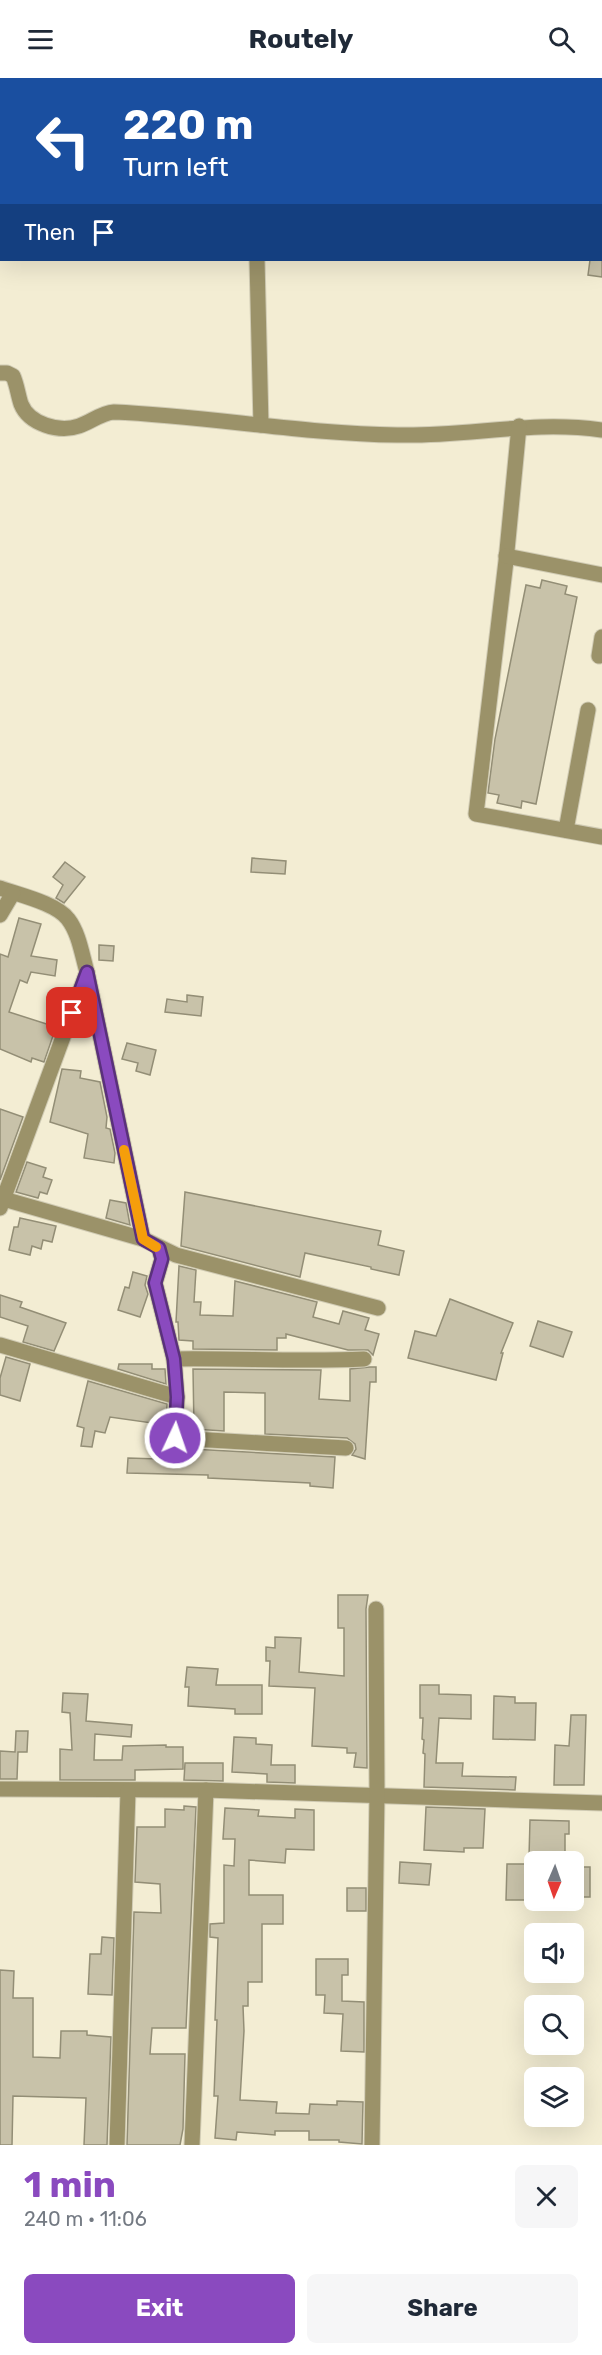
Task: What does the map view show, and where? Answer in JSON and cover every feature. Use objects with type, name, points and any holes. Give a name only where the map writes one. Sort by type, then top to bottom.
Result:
[{"type":"street","points":[[257,261],[261,425]]},
{"type":"street","points":[[0,373],[13,376],[21,404],[31,418],[53,427],[74,427],[106,413],[114,412],[413,436],[519,426],[572,426],[602,430]]},
{"type":"street","points":[[519,426],[477,814],[602,837]]},
{"type":"street","points":[[506,556],[602,575]]},
{"type":"street","points":[[598,656],[602,637]]},
{"type":"street","points":[[566,830],[588,710]]},
{"type":"street","points":[[0,915],[6,891],[56,908],[68,918],[76,934],[87,972],[143,1239]]},
{"type":"street","points":[[87,972],[1,1202],[143,1239],[159,1248],[378,1308]]},
{"type":"street","points":[[159,1248],[162,1259],[155,1283],[174,1359],[177,1397],[175,1438],[346,1448]]},
{"type":"street","points":[[0,1345],[177,1397]]},
{"type":"street","points":[[174,1359],[277,1358],[312,1361],[364,1359]]},
{"type":"street","points":[[372,2145],[377,1795],[376,1609]]},
{"type":"street","points":[[0,1788],[206,1790],[602,1803]]},
{"type":"street","points":[[192,2145],[206,1790]]},
{"type":"street","points":[[117,2145],[128,1791]]},
{"type":"building","points":[[590,261],[602,261],[602,277],[588,275]]},
{"type":"building","points":[[542,580],[567,586],[565,594],[577,597],[536,804],[522,801],[521,808],[497,803],[499,795],[488,793],[495,739],[526,585],[540,588]]},
{"type":"building","points":[[252,858],[286,861],[285,874],[251,872]]},
{"type":"building","points":[[65,862],[85,877],[64,903],[56,898],[63,885],[53,877]]},
{"type":"building","points":[[19,918],[41,924],[31,956],[57,960],[55,976],[31,972],[27,983],[20,980],[9,1012],[56,1027],[44,1062],[32,1058],[31,1062],[0,1049],[0,954],[8,957]]},
{"type":"building","points":[[99,945],[114,946],[113,961],[99,960]]},
{"type":"building","points":[[187,995],[203,997],[201,1016],[165,1012],[167,999],[187,1002]]},
{"type":"building","points":[[127,1043],[156,1050],[150,1075],[136,1071],[138,1063],[122,1059]]},
{"type":"building","points":[[62,1069],[81,1071],[80,1078],[100,1082],[107,1117],[106,1128],[110,1129],[115,1153],[114,1163],[84,1158],[88,1134],[50,1122]]},
{"type":"building","points":[[0,1109],[23,1117],[0,1180]]},
{"type":"building","points":[[27,1162],[46,1168],[43,1177],[52,1180],[47,1194],[40,1192],[38,1198],[16,1192]]},
{"type":"building","points":[[185,1192],[381,1231],[378,1245],[404,1251],[399,1275],[305,1253],[300,1277],[181,1246]]},
{"type":"building","points":[[110,1200],[126,1203],[130,1225],[106,1218]]},
{"type":"building","points":[[20,1218],[56,1226],[52,1242],[43,1240],[41,1249],[32,1246],[30,1255],[9,1250],[14,1227],[18,1227]]},
{"type":"building","points":[[179,1266],[196,1270],[194,1302],[201,1302],[200,1315],[233,1316],[235,1281],[317,1302],[313,1317],[339,1324],[343,1311],[369,1318],[365,1330],[379,1334],[373,1355],[368,1350],[348,1350],[286,1334],[286,1338],[277,1338],[277,1350],[193,1349],[193,1341],[179,1340],[178,1322],[176,1322]]},
{"type":"building","points":[[133,1272],[147,1276],[145,1285],[148,1294],[140,1317],[118,1310],[125,1287],[129,1288]]},
{"type":"building","points":[[0,1295],[22,1302],[20,1307],[66,1323],[54,1351],[23,1342],[28,1326],[0,1317]]},
{"type":"building","points":[[450,1299],[513,1323],[501,1353],[503,1353],[496,1380],[408,1358],[415,1331],[436,1336]]},
{"type":"building","points":[[538,1321],[572,1332],[563,1357],[530,1346]]},
{"type":"building","points":[[6,1357],[30,1364],[20,1401],[0,1395],[0,1378]]},
{"type":"building","points":[[119,1364],[152,1364],[152,1369],[165,1369],[166,1384],[118,1369]]},
{"type":"building","points":[[376,1367],[376,1382],[370,1382],[365,1459],[352,1455],[356,1449],[355,1444],[347,1438],[265,1434],[265,1393],[224,1392],[224,1431],[194,1429],[193,1369],[321,1370],[319,1399],[350,1401],[350,1369]]},
{"type":"building","points":[[88,1381],[167,1404],[166,1425],[110,1417],[105,1433],[95,1431],[92,1447],[81,1446],[84,1428],[77,1426]]},
{"type":"building","points":[[191,1449],[335,1457],[333,1488],[310,1486],[310,1483],[208,1478],[208,1475],[127,1473],[128,1458],[191,1460]]},
{"type":"building","points":[[338,1595],[368,1595],[366,1609],[367,1768],[354,1767],[356,1753],[347,1753],[347,1748],[312,1746],[315,1688],[269,1686],[270,1661],[266,1661],[266,1647],[275,1648],[275,1637],[301,1638],[299,1672],[344,1676],[344,1628],[338,1628]]},
{"type":"building","points":[[187,1667],[218,1669],[216,1685],[262,1685],[262,1714],[235,1714],[235,1709],[188,1706],[189,1687],[185,1687]]},
{"type":"building","points":[[420,1685],[439,1685],[439,1694],[471,1695],[471,1719],[439,1718],[436,1763],[463,1763],[462,1776],[516,1777],[515,1790],[424,1787],[425,1754],[422,1739],[423,1718],[420,1718]]},
{"type":"building","points":[[63,1693],[88,1694],[86,1721],[132,1725],[131,1737],[95,1734],[94,1760],[122,1760],[123,1746],[166,1745],[166,1747],[183,1747],[183,1769],[135,1770],[135,1780],[60,1780],[60,1749],[72,1750],[70,1713],[62,1712]]},
{"type":"building","points":[[494,1696],[515,1697],[515,1703],[536,1703],[535,1740],[493,1739]]},
{"type":"building","points":[[571,1715],[586,1715],[584,1785],[554,1785],[555,1745],[569,1746]]},
{"type":"building","points":[[16,1731],[28,1731],[27,1752],[18,1752],[17,1779],[0,1779],[0,1751],[15,1752]]},
{"type":"building","points":[[234,1737],[256,1738],[256,1744],[272,1745],[271,1765],[295,1765],[295,1783],[267,1782],[267,1774],[232,1772]]},
{"type":"building","points":[[185,1763],[223,1763],[223,1781],[184,1780]]},
{"type":"building","points":[[184,1806],[196,1807],[186,2028],[152,2028],[150,2054],[185,2054],[183,2129],[180,2145],[127,2145],[134,1912],[161,1913],[160,1884],[135,1882],[137,1827],[165,1827],[165,1809],[184,1810]]},
{"type":"building","points":[[426,1807],[485,1809],[483,1848],[464,1848],[464,1852],[424,1850]]},
{"type":"building","points":[[225,1808],[259,1810],[258,1816],[295,1818],[295,1809],[314,1810],[314,1850],[286,1849],[285,1863],[249,1860],[249,1895],[283,1895],[283,1924],[262,1924],[262,1982],[248,1982],[248,2006],[243,2006],[240,2100],[277,2102],[276,2113],[309,2114],[310,2104],[337,2105],[337,2101],[363,2102],[362,2144],[339,2142],[339,2140],[309,2140],[309,2131],[275,2131],[275,2135],[237,2132],[236,2140],[215,2138],[218,2096],[214,2096],[218,1938],[210,1937],[210,1924],[224,1923],[224,1865],[234,1866],[235,1839],[223,1839]]},
{"type":"building","points":[[530,1820],[569,1821],[569,1834],[565,1834],[565,1851],[529,1851]]},
{"type":"building","points":[[400,1862],[431,1864],[429,1885],[399,1883]]},
{"type":"building","points":[[507,1864],[524,1864],[524,1900],[506,1900]]},
{"type":"building","points":[[584,1867],[590,1867],[590,1897],[584,1897]]},
{"type":"building","points":[[347,1888],[366,1888],[366,1911],[347,1911]]},
{"type":"building","points":[[102,1937],[114,1938],[112,1995],[88,1994],[90,1954],[101,1954]]},
{"type":"building","points":[[316,1959],[348,1959],[348,1975],[342,1975],[342,2001],[364,2002],[364,2052],[341,2051],[343,2014],[324,2013],[325,1995],[316,1995]]},
{"type":"building","points":[[0,1970],[14,1971],[13,1998],[33,1998],[33,2057],[60,2058],[61,2031],[87,2031],[87,2035],[111,2037],[107,2145],[84,2145],[86,2098],[13,2096],[12,2145],[0,2145]]},
{"type":"slow traffic","points":[[124,1150],[143,1239],[156,1247]]},
{"type":"route","points":[[72,1013],[87,972],[143,1239],[159,1248],[162,1259],[155,1283],[174,1359],[177,1397],[175,1438]]}]
